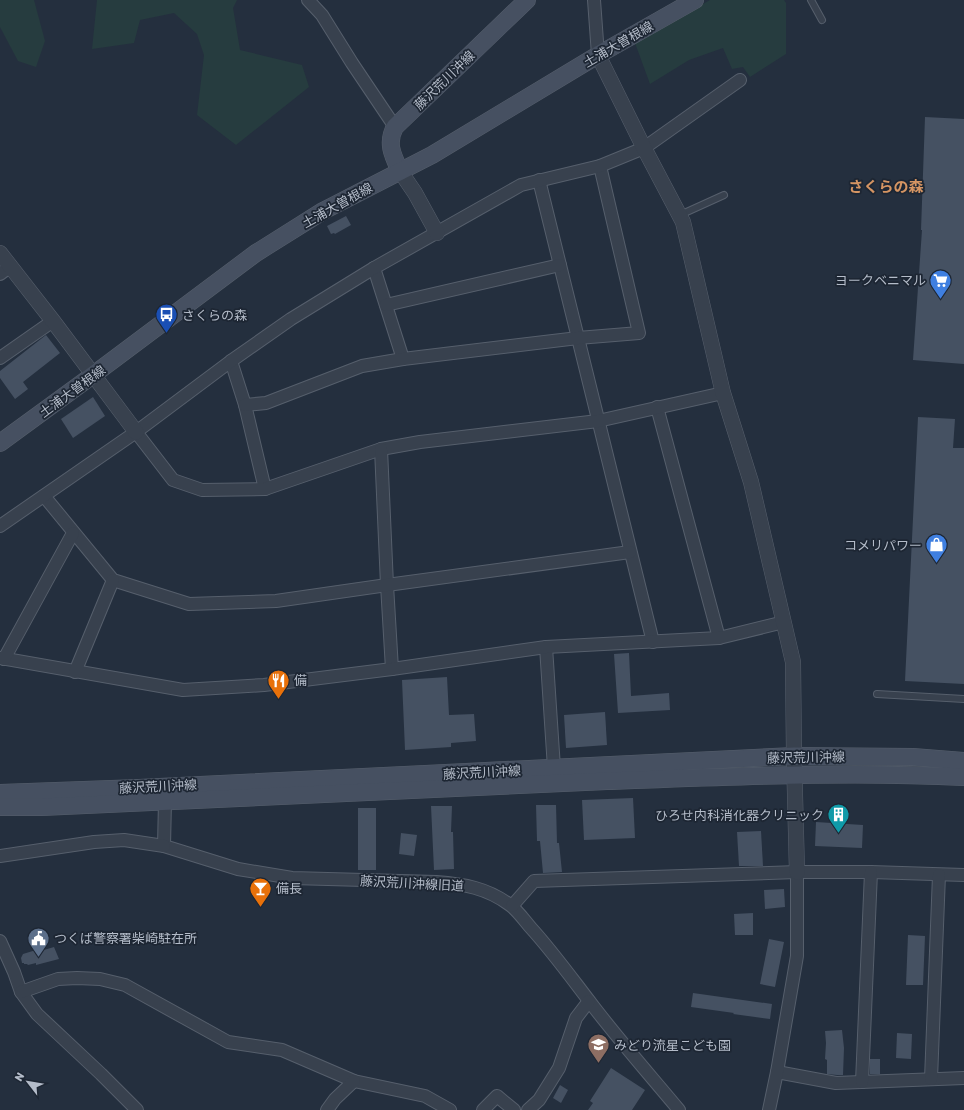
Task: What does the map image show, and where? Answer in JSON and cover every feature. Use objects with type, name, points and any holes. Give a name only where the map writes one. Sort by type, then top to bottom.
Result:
[{"type":"main road","name":"藤沢荒川沖線","points":[[395,127],[527,0]]},
{"type":"main road","name":"土浦大曽根線","points":[[0,443],[256,253],[323,211],[432,155],[598,55],[695,0]]},
{"type":"main road","points":[[395,127],[390,140],[394,158],[400,171]]},
{"type":"main road","name":"藤沢荒川沖線","points":[[0,792],[139,788],[794,756],[913,757],[964,761]]},
{"type":"main road","name":"藤沢荒川沖線","points":[[0,807],[42,807],[531,784],[795,774],[964,777]]},
{"type":"street","points":[[308,0],[322,16],[395,127]]},
{"type":"street","points":[[594,0],[598,55],[683,222],[723,393],[751,482],[793,662],[797,956],[769,1110]]},
{"type":"street","points":[[0,526],[136,432],[231,361],[291,319],[374,268],[521,185],[600,166],[644,148],[740,80]]},
{"type":"street","points":[[245,405],[266,403],[362,366],[402,359],[578,338],[639,333],[600,166]]},
{"type":"street","points":[[400,171],[415,193],[437,233]]},
{"type":"street","points":[[539,180],[653,642]]},
{"type":"street","points":[[0,253],[6,270],[53,321],[173,480],[202,490],[265,489],[381,449],[420,442],[598,421],[723,393]]},
{"type":"street","points":[[386,305],[560,265]]},
{"type":"street","points":[[374,268],[402,359]]},
{"type":"street","points":[[0,358],[53,321]]},
{"type":"street","points":[[231,361],[245,405],[265,489]]},
{"type":"street","points":[[657,407],[719,638]]},
{"type":"street","points":[[381,449],[386,585],[392,669]]},
{"type":"street","points":[[44,496],[113,580],[189,604],[276,600],[630,552]]},
{"type":"street","points":[[73,533],[2,659],[183,690],[264,685],[392,669],[546,647],[719,638],[784,622]]},
{"type":"street","points":[[75,672],[113,580]]},
{"type":"street","points":[[546,647],[554,768]]},
{"type":"street","points":[[164,846],[165,801]]},
{"type":"street","name":"藤沢荒川沖線旧道","points":[[0,856],[94,842],[124,840],[164,846],[238,869],[292,878],[436,882],[474,887],[487,892],[512,906],[552,952],[589,1000],[679,1110]]},
{"type":"street","points":[[512,906],[534,881],[797,872],[871,872],[964,875]]},
{"type":"street","points":[[862,1082],[871,872]]},
{"type":"street","points":[[931,1079],[939,875]]},
{"type":"street","points":[[0,941],[21,992],[36,1014],[101,1074],[137,1110]]},
{"type":"street","points":[[21,992],[58,979],[100,979],[125,985],[228,1042],[282,1050],[354,1081],[425,1096],[450,1110]]},
{"type":"street","points":[[528,1110],[539,1100],[560,1068],[576,1018],[589,1000]]},
{"type":"street","points":[[777,1072],[836,1083],[964,1078]]},
{"type":"street","points":[[327,1110],[335,1099],[354,1081]]},
{"type":"street","points":[[483,1110],[497,1096],[514,1110]]},
{"type":"lane","points":[[811,0],[822,20]]},
{"type":"lane","points":[[680,215],[724,195]]},
{"type":"lane","points":[[877,694],[964,699]]},
{"type":"green space","points":[[0,0],[34,0],[45,41],[36,67],[18,61],[0,27]]},
{"type":"green space","points":[[97,0],[237,0],[233,8],[240,50],[302,65],[309,87],[236,145],[197,115],[204,55],[197,34],[174,13],[140,20],[134,43],[92,49]]},
{"type":"green space","points":[[710,0],[784,0],[786,3],[786,54],[750,77],[743,67],[732,69],[723,48],[689,60],[650,84],[635,43]]},
{"type":"building","points":[[925,117],[964,119],[964,364],[913,360],[922,230]]},
{"type":"building","points":[[346,216],[351,225],[335,234],[331,234],[327,226]]},
{"type":"building","points":[[46,335],[60,353],[23,382],[28,389],[15,399],[0,378],[0,371]]},
{"type":"building","points":[[93,397],[105,416],[73,438],[61,419]]},
{"type":"building","name":"コメリパワー","points":[[918,417],[955,419],[953,448],[964,448],[964,684],[905,681]]},
{"type":"building","points":[[629,653],[631,696],[669,693],[670,710],[618,713],[614,654]]},
{"type":"building","points":[[447,677],[449,715],[474,714],[476,741],[451,743],[451,747],[405,750],[402,680]]},
{"type":"building","points":[[605,712],[607,745],[566,748],[564,715]]},
{"type":"building","points":[[633,798],[635,838],[584,840],[582,800]]},
{"type":"building","points":[[536,805],[556,805],[557,843],[559,843],[562,872],[543,873],[540,841],[537,841]]},
{"type":"building","points":[[431,806],[452,806],[451,832],[453,832],[454,869],[434,870]]},
{"type":"building","points":[[358,808],[376,808],[376,870],[358,870]]},
{"type":"building","name":"ひろせ内科消化器クリニック","points":[[816,822],[863,825],[862,848],[815,846]]},
{"type":"building","points":[[761,831],[763,866],[739,866],[737,832]]},
{"type":"building","points":[[401,833],[417,835],[414,856],[399,854]]},
{"type":"building","points":[[784,889],[785,907],[765,909],[764,890]]},
{"type":"building","points":[[753,913],[753,935],[735,935],[734,914]]},
{"type":"building","points":[[908,935],[925,936],[923,985],[906,985]]},
{"type":"building","points":[[769,939],[784,942],[775,987],[760,984]]},
{"type":"building","name":"つくば警察署柴崎駐在所","points":[[54,947],[59,959],[36,965],[36,963],[28,965],[22,963],[21,958],[23,954]]},
{"type":"building","points":[[693,993],[772,1004],[770,1019],[691,1007]]},
{"type":"building","points":[[842,1030],[844,1048],[843,1075],[827,1074],[827,1060],[825,1059],[825,1031]]},
{"type":"building","points":[[897,1033],[912,1034],[911,1059],[896,1058]]},
{"type":"building","points":[[870,1059],[880,1059],[880,1074],[870,1074]]},
{"type":"building","points":[[611,1068],[645,1090],[632,1110],[588,1110],[593,1103],[590,1101]]},
{"type":"building","points":[[560,1085],[568,1090],[561,1103],[553,1098]]},
{"type":"place","name":"ヨークベニマル","points":[[941,300]]},
{"type":"place","name":"さくらの森","points":[[167,334]]},
{"type":"place","name":"コメリパワー","points":[[937,564]]},
{"type":"place","name":"備","points":[[278,700]]},
{"type":"place","name":"ひろせ内科消化器クリニック","points":[[839,834]]},
{"type":"place","name":"備長","points":[[260,908]]},
{"type":"place","name":"つくば警察署柴崎駐在所","points":[[39,958]]},
{"type":"place","name":"みどり流星こども園","points":[[598,1064]]},
{"type":"district","name":"さくらの森","points":[[886,187]]}]
